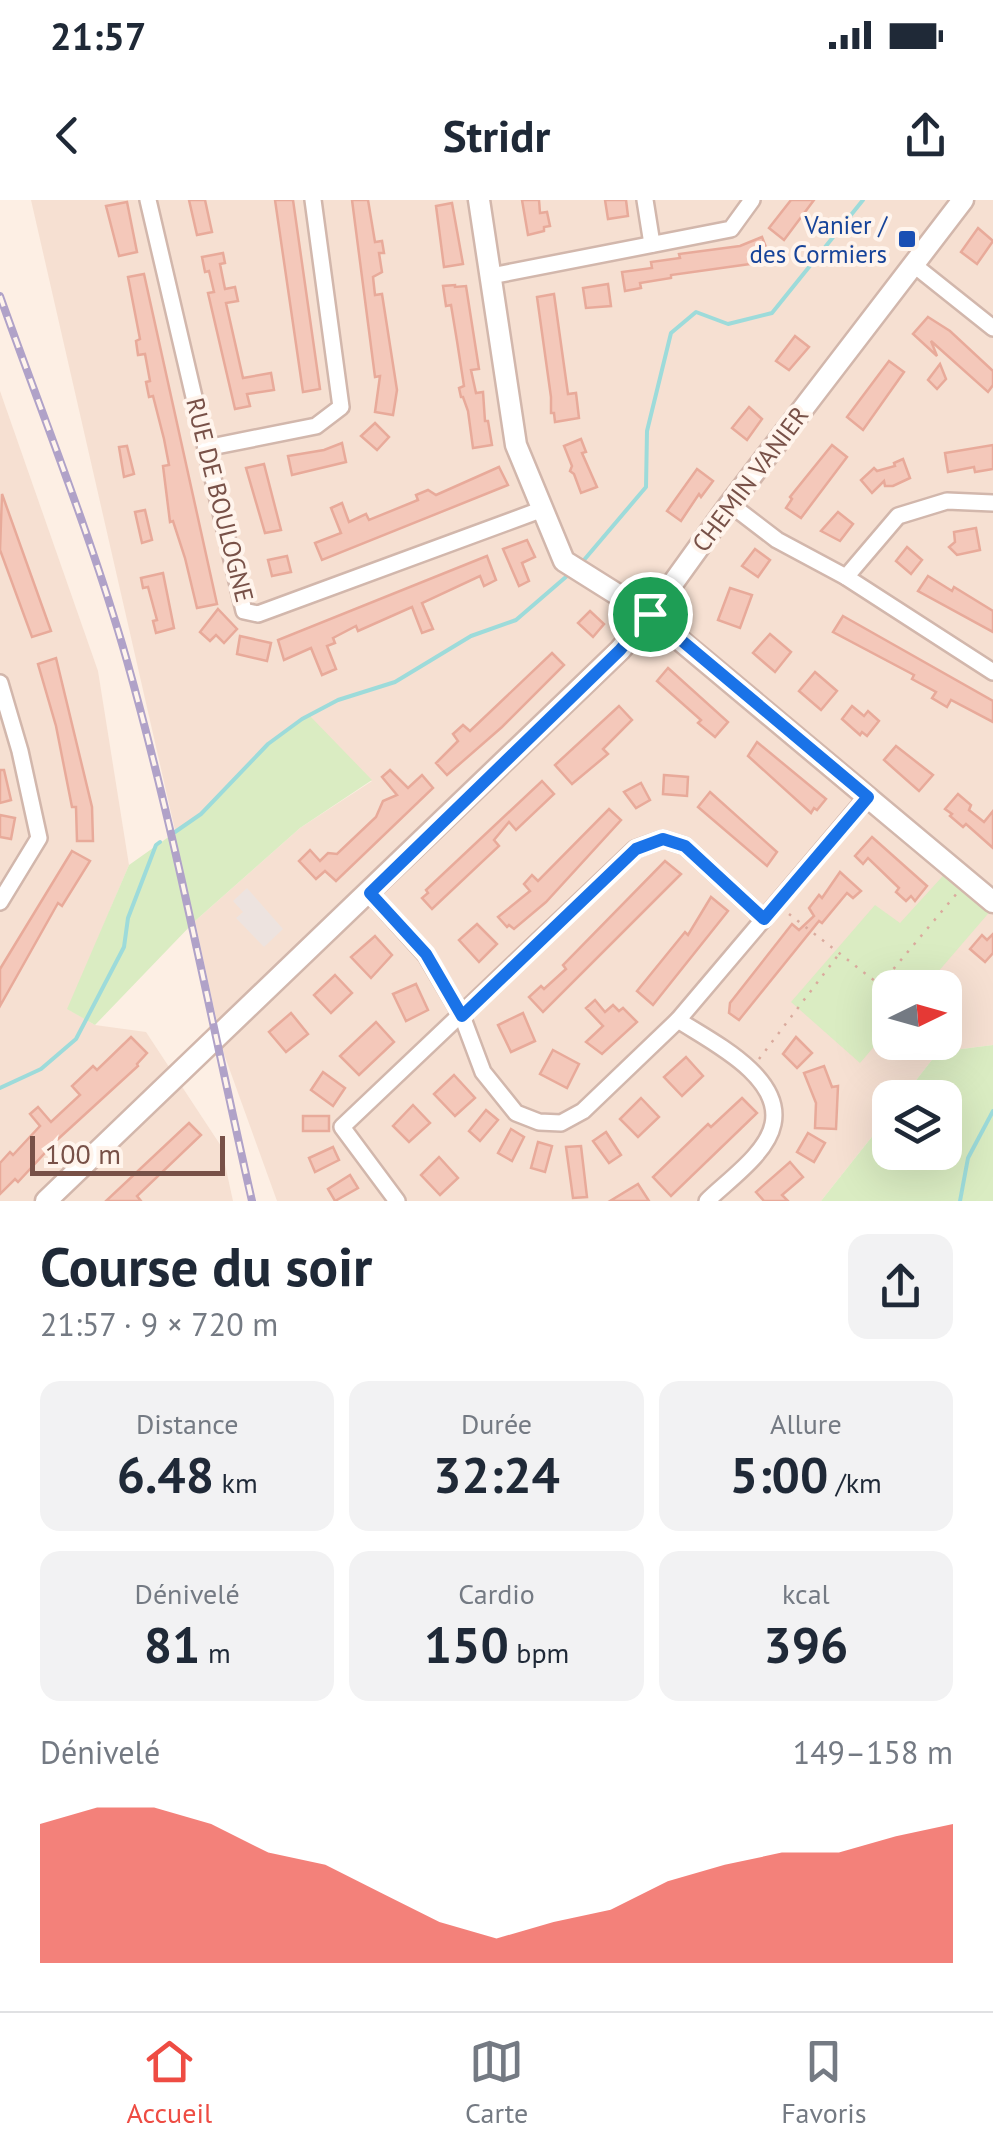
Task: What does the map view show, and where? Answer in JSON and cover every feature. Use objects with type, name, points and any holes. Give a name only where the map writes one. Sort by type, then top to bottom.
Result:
[{"type":"street","name":"RUE DE BOULOGNE","points":[[148,200],[244,611],[258,614],[542,509]]},
{"type":"street","points":[[206,448],[316,426],[341,407],[313,200]]},
{"type":"street","points":[[479,200],[516,444],[564,561],[650,614],[993,902]]},
{"type":"street","points":[[645,200],[652,244]]},
{"type":"street","points":[[491,276],[731,229],[752,200]]},
{"type":"street","name":"CHEMIN VANIER","points":[[46,1201],[620,650],[963,200]]},
{"type":"street","points":[[914,266],[993,328]]},
{"type":"street","points":[[846,578],[898,516],[947,501],[993,503]]},
{"type":"street","points":[[730,504],[777,540],[846,578],[993,672]]},
{"type":"street","points":[[0,683],[39,838],[0,902]]},
{"type":"street","points":[[0,752],[20,751]]},
{"type":"street","points":[[370,893],[426,954],[462,1016],[482,1072],[516,1113],[540,1122],[562,1123],[583,1112],[678,1020],[868,797]]},
{"type":"street","points":[[397,1201],[342,1127],[636,849],[663,839],[685,846],[764,919]]},
{"type":"street","points":[[678,1020],[752,1068],[771,1100],[774,1124],[760,1148],[707,1201]]},
{"type":"path","points":[[776,904],[880,986],[968,881]]},
{"type":"path","points":[[752,1068],[840,954]]},
{"type":"shaded area","points":[[31,200],[993,200],[993,1045],[962,1049],[962,970],[872,970],[872,1060],[932,1060],[916,1080],[872,1080],[872,1137],[821,1201],[277,1201],[224,1054],[195,921],[300,828],[372,781],[268,744],[201,814],[175,830]]},
{"type":"shaded area","points":[[0,391],[98,671],[129,865],[68,1009],[95,1025],[146,1032],[221,1146],[233,1201],[0,1201]]},
{"type":"shaded area","points":[[247,888],[283,929],[264,947],[236,918],[243,912],[233,901]]},
{"type":"green space","points":[[309,715],[372,780],[300,828],[195,921],[95,1025],[67,1009],[129,865],[201,814],[268,744]]},
{"type":"green space","points":[[951,867],[993,908],[940,970],[872,970],[872,1049],[860,1063],[791,1002],[875,905],[900,923]]},
{"type":"green space","points":[[993,1045],[993,1201],[821,1201],[872,1137],[872,1170],[962,1170],[962,1080],[916,1080],[932,1060],[962,1060],[962,1049]]},
{"type":"building","points":[[189,200],[205,200],[212,232],[197,235]]},
{"type":"building","points":[[275,200],[293,200],[320,389],[303,392]]},
{"type":"building","points":[[352,200],[368,200],[375,242],[382,241],[382,272],[373,277],[375,295],[382,294],[397,390],[393,415],[375,412],[380,376],[375,377]]},
{"type":"building","points":[[522,200],[539,200],[540,213],[547,212],[550,226],[528,235]]},
{"type":"building","points":[[605,200],[626,200],[628,216],[608,219]]},
{"type":"building","points":[[791,200],[814,200],[784,240],[769,228]]},
{"type":"building","points":[[127,202],[137,252],[119,256],[106,206]]},
{"type":"building","points":[[452,203],[463,264],[444,267],[436,206]]},
{"type":"building","points":[[978,228],[993,241],[977,264],[961,252]]},
{"type":"building","points":[[762,237],[769,255],[750,264],[671,275],[625,291],[622,272],[652,268],[651,262],[680,258],[679,254],[740,246]]},
{"type":"building","points":[[223,253],[225,263],[220,264],[225,289],[235,287],[238,301],[226,303],[243,378],[271,373],[274,390],[247,394],[250,406],[235,409],[208,293],[214,292],[202,257]]},
{"type":"building","points":[[144,274],[217,604],[197,608],[185,558],[173,521],[170,522],[163,466],[169,465],[153,396],[149,397],[145,354],[138,355],[136,341],[140,339],[128,277]]},
{"type":"building","points":[[608,284],[611,306],[586,308],[583,288]]},
{"type":"building","points":[[443,286],[466,286],[479,369],[471,370],[476,393],[483,392],[492,445],[473,448],[468,411],[461,397],[459,388],[464,386],[457,341],[451,305],[446,306]]},
{"type":"building","points":[[554,294],[568,394],[576,393],[579,418],[555,422],[537,297]]},
{"type":"building","points":[[928,317],[950,331],[993,371],[993,385],[988,392],[931,341],[937,356],[913,334]]},
{"type":"building","points":[[795,336],[809,347],[789,370],[776,361]]},
{"type":"building","points":[[889,361],[904,372],[863,430],[847,417]]},
{"type":"building","points":[[940,364],[946,379],[937,389],[928,380]]},
{"type":"building","points":[[749,407],[762,419],[747,440],[732,428]]},
{"type":"building","points":[[375,423],[389,437],[377,450],[361,436]]},
{"type":"building","points":[[581,439],[586,452],[582,453],[597,487],[581,493],[564,446]]},
{"type":"building","points":[[342,443],[346,462],[292,475],[288,456]]},
{"type":"building","points":[[832,445],[847,457],[801,518],[786,508],[790,497]]},
{"type":"building","points":[[993,445],[993,469],[975,472],[974,467],[948,472],[945,453]]},
{"type":"building","points":[[127,446],[134,474],[124,477],[119,447]]},
{"type":"building","points":[[903,459],[910,478],[893,486],[885,486],[884,481],[872,493],[861,480],[874,468],[877,471],[895,466]]},
{"type":"building","points":[[264,464],[281,530],[265,533],[246,468]]},
{"type":"building","points":[[499,467],[508,485],[322,560],[315,543],[341,533],[331,508],[342,503],[349,522],[366,514],[369,520],[418,500],[416,495],[428,490],[436,495]]},
{"type":"building","points":[[697,469],[713,481],[681,521],[667,511]]},
{"type":"building","points":[[2,494],[51,631],[32,637],[0,550]]},
{"type":"building","points":[[145,510],[152,540],[142,543],[135,512]]},
{"type":"building","points":[[838,512],[853,524],[840,541],[821,531]]},
{"type":"building","points":[[976,528],[980,550],[957,555],[949,547],[955,542],[954,532]]},
{"type":"building","points":[[527,540],[535,557],[522,563],[529,581],[519,586],[503,549]]},
{"type":"building","points":[[907,547],[922,560],[911,574],[896,561]]},
{"type":"building","points":[[755,549],[770,560],[758,577],[742,566]]},
{"type":"building","points":[[287,556],[291,572],[272,576],[268,560]]},
{"type":"building","points":[[487,556],[496,580],[484,586],[480,576],[422,603],[433,629],[422,633],[412,607],[333,638],[335,643],[327,646],[336,669],[322,675],[311,648],[284,660],[278,640]]},
{"type":"building","points":[[163,573],[174,628],[156,633],[153,621],[157,620],[148,587],[143,588],[141,578]]},
{"type":"building","points":[[928,576],[993,611],[993,632],[918,591]]},
{"type":"building","points":[[730,588],[752,595],[740,628],[718,620]]},
{"type":"building","points":[[218,609],[237,629],[224,643],[216,635],[210,641],[200,632]]},
{"type":"building","points":[[590,611],[604,624],[593,637],[578,623]]},
{"type":"building","points":[[843,616],[993,701],[993,722],[951,700],[947,707],[932,698],[936,692],[912,679],[914,675],[833,632]]},
{"type":"building","points":[[770,634],[791,652],[775,672],[753,653]]},
{"type":"building","points":[[240,636],[271,643],[267,661],[237,654]]},
{"type":"building","points":[[552,653],[564,665],[447,775],[436,763],[458,741],[453,734],[463,725],[470,731]]},
{"type":"building","points":[[56,658],[92,807],[93,841],[77,841],[76,807],[72,807],[56,726],[38,664]]},
{"type":"building","points":[[668,668],[728,722],[715,737],[657,681]]},
{"type":"building","points":[[815,672],[837,691],[821,710],[799,691]]},
{"type":"building","points":[[619,706],[632,720],[603,749],[608,754],[572,784],[555,765]]},
{"type":"building","points":[[852,706],[864,716],[868,711],[879,721],[867,736],[862,732],[860,735],[842,719]]},
{"type":"building","points":[[757,742],[826,799],[817,810],[814,808],[811,813],[748,756]]},
{"type":"building","points":[[896,746],[933,775],[919,791],[884,760]]},
{"type":"building","points":[[0,770],[4,770],[11,800],[0,803]]},
{"type":"building","points":[[390,770],[408,788],[422,775],[433,788],[336,881],[325,871],[316,879],[299,861],[310,850],[320,861],[328,853],[337,854],[376,817],[383,801],[397,795],[382,777]]},
{"type":"building","points":[[664,775],[688,777],[687,796],[663,794]]},
{"type":"building","points":[[542,781],[554,794],[516,830],[509,822],[494,840],[499,846],[432,909],[422,898],[428,893],[426,890]]},
{"type":"building","points":[[641,783],[650,800],[636,808],[624,792]]},
{"type":"building","points":[[710,792],[777,852],[767,866],[698,807]]},
{"type":"building","points":[[958,794],[984,822],[993,811],[993,848],[945,809]]},
{"type":"building","points":[[609,809],[621,820],[546,902],[514,929],[507,927],[498,917],[530,891],[524,884],[532,875],[538,881]]},
{"type":"building","points":[[0,815],[15,818],[11,839],[0,837]]},
{"type":"building","points":[[872,837],[927,886],[915,901],[911,896],[906,901],[896,892],[899,888],[868,858],[863,864],[855,856]]},
{"type":"building","points":[[72,851],[90,861],[62,906],[58,903],[0,1006],[0,969]]},
{"type":"building","points":[[665,861],[681,874],[543,1012],[529,997],[566,969],[563,965]]},
{"type":"building","points":[[840,872],[861,891],[853,898],[847,893],[822,923],[819,921],[739,1020],[729,1013],[730,1003],[792,924],[799,930],[814,916],[809,908],[819,895],[822,898]]},
{"type":"building","points":[[711,897],[728,911],[653,1005],[637,991],[685,932],[688,935]]},
{"type":"building","points":[[477,924],[497,944],[479,962],[459,940]]},
{"type":"building","points":[[993,934],[993,953],[985,962],[970,949],[982,935],[987,940]]},
{"type":"building","points":[[375,936],[392,955],[371,978],[351,957]]},
{"type":"building","points":[[335,975],[352,993],[331,1013],[314,995]]},
{"type":"building","points":[[416,984],[428,1010],[406,1021],[393,994]]},
{"type":"building","points":[[595,1000],[605,1012],[613,1005],[619,1011],[623,1008],[637,1022],[602,1054],[586,1042],[603,1026],[586,1008]]},
{"type":"building","points":[[291,1013],[308,1034],[286,1052],[269,1032]]},
{"type":"building","points":[[523,1013],[535,1041],[511,1052],[498,1025]]},
{"type":"building","points":[[376,1022],[394,1042],[359,1075],[340,1056]]},
{"type":"building","points":[[131,1037],[147,1053],[138,1066],[57,1140],[18,1182],[15,1179],[0,1194],[0,1163],[40,1126],[30,1114],[38,1107],[51,1122],[80,1095],[72,1086],[93,1066],[97,1070]]},
{"type":"building","points":[[796,1037],[812,1053],[797,1068],[783,1054]]},
{"type":"building","points":[[553,1050],[579,1064],[567,1088],[540,1074]]},
{"type":"building","points":[[686,1057],[703,1076],[682,1096],[664,1077]]},
{"type":"building","points":[[824,1066],[832,1087],[838,1086],[836,1129],[815,1128],[816,1103],[804,1073]]},
{"type":"building","points":[[323,1072],[345,1088],[333,1106],[311,1090]]},
{"type":"building","points":[[454,1075],[475,1098],[455,1116],[434,1094]]},
{"type":"building","points":[[641,1098],[659,1117],[638,1137],[620,1119]]},
{"type":"building","points":[[742,1098],[757,1113],[671,1196],[653,1177],[708,1124],[711,1127]]},
{"type":"building","points":[[413,1105],[430,1123],[409,1142],[393,1126]]},
{"type":"building","points":[[486,1110],[498,1120],[480,1141],[469,1131]]},
{"type":"building","points":[[303,1116],[329,1116],[329,1131],[303,1131]]},
{"type":"building","points":[[189,1123],[201,1135],[137,1196],[141,1201],[106,1201]]},
{"type":"building","points":[[511,1129],[524,1137],[512,1161],[498,1153]]},
{"type":"building","points":[[606,1132],[621,1155],[609,1163],[593,1141]]},
{"type":"building","points":[[808,1133],[825,1143],[814,1162],[797,1152]]},
{"type":"building","points":[[538,1142],[552,1146],[545,1172],[531,1168]]},
{"type":"building","points":[[581,1146],[587,1197],[573,1198],[566,1147]]},
{"type":"building","points":[[333,1147],[339,1160],[315,1172],[309,1158]]},
{"type":"building","points":[[439,1157],[458,1178],[440,1195],[421,1175]]},
{"type":"building","points":[[790,1162],[803,1177],[782,1195],[788,1201],[764,1201],[756,1192]]},
{"type":"building","points":[[350,1175],[358,1188],[335,1201],[328,1189]]},
{"type":"building","points":[[638,1184],[649,1201],[610,1201]]},
{"type":"waterway","points":[[584,560],[646,487],[647,431],[671,333],[696,312],[728,324],[772,313],[863,200]]},
{"type":"waterway","points":[[175,832],[201,814],[268,744],[302,719],[338,700],[395,682],[471,636],[516,620],[567,576]]},
{"type":"waterway","points":[[0,1088],[41,1069],[76,1039],[124,947],[128,918],[160,842]]},
{"type":"waterway","points":[[960,1201],[968,1158],[993,1111]]},
{"type":"railway","points":[[0,296],[83,523],[127,661],[178,863],[252,1201]]},
{"type":"place","name":"Vanier / des Cormiers","points":[[907,239]]},
{"type":"route","points":[[650,614],[868,797],[764,919],[685,846],[663,839],[636,849],[462,1016],[426,954],[370,893],[620,650],[650,614]]}]
